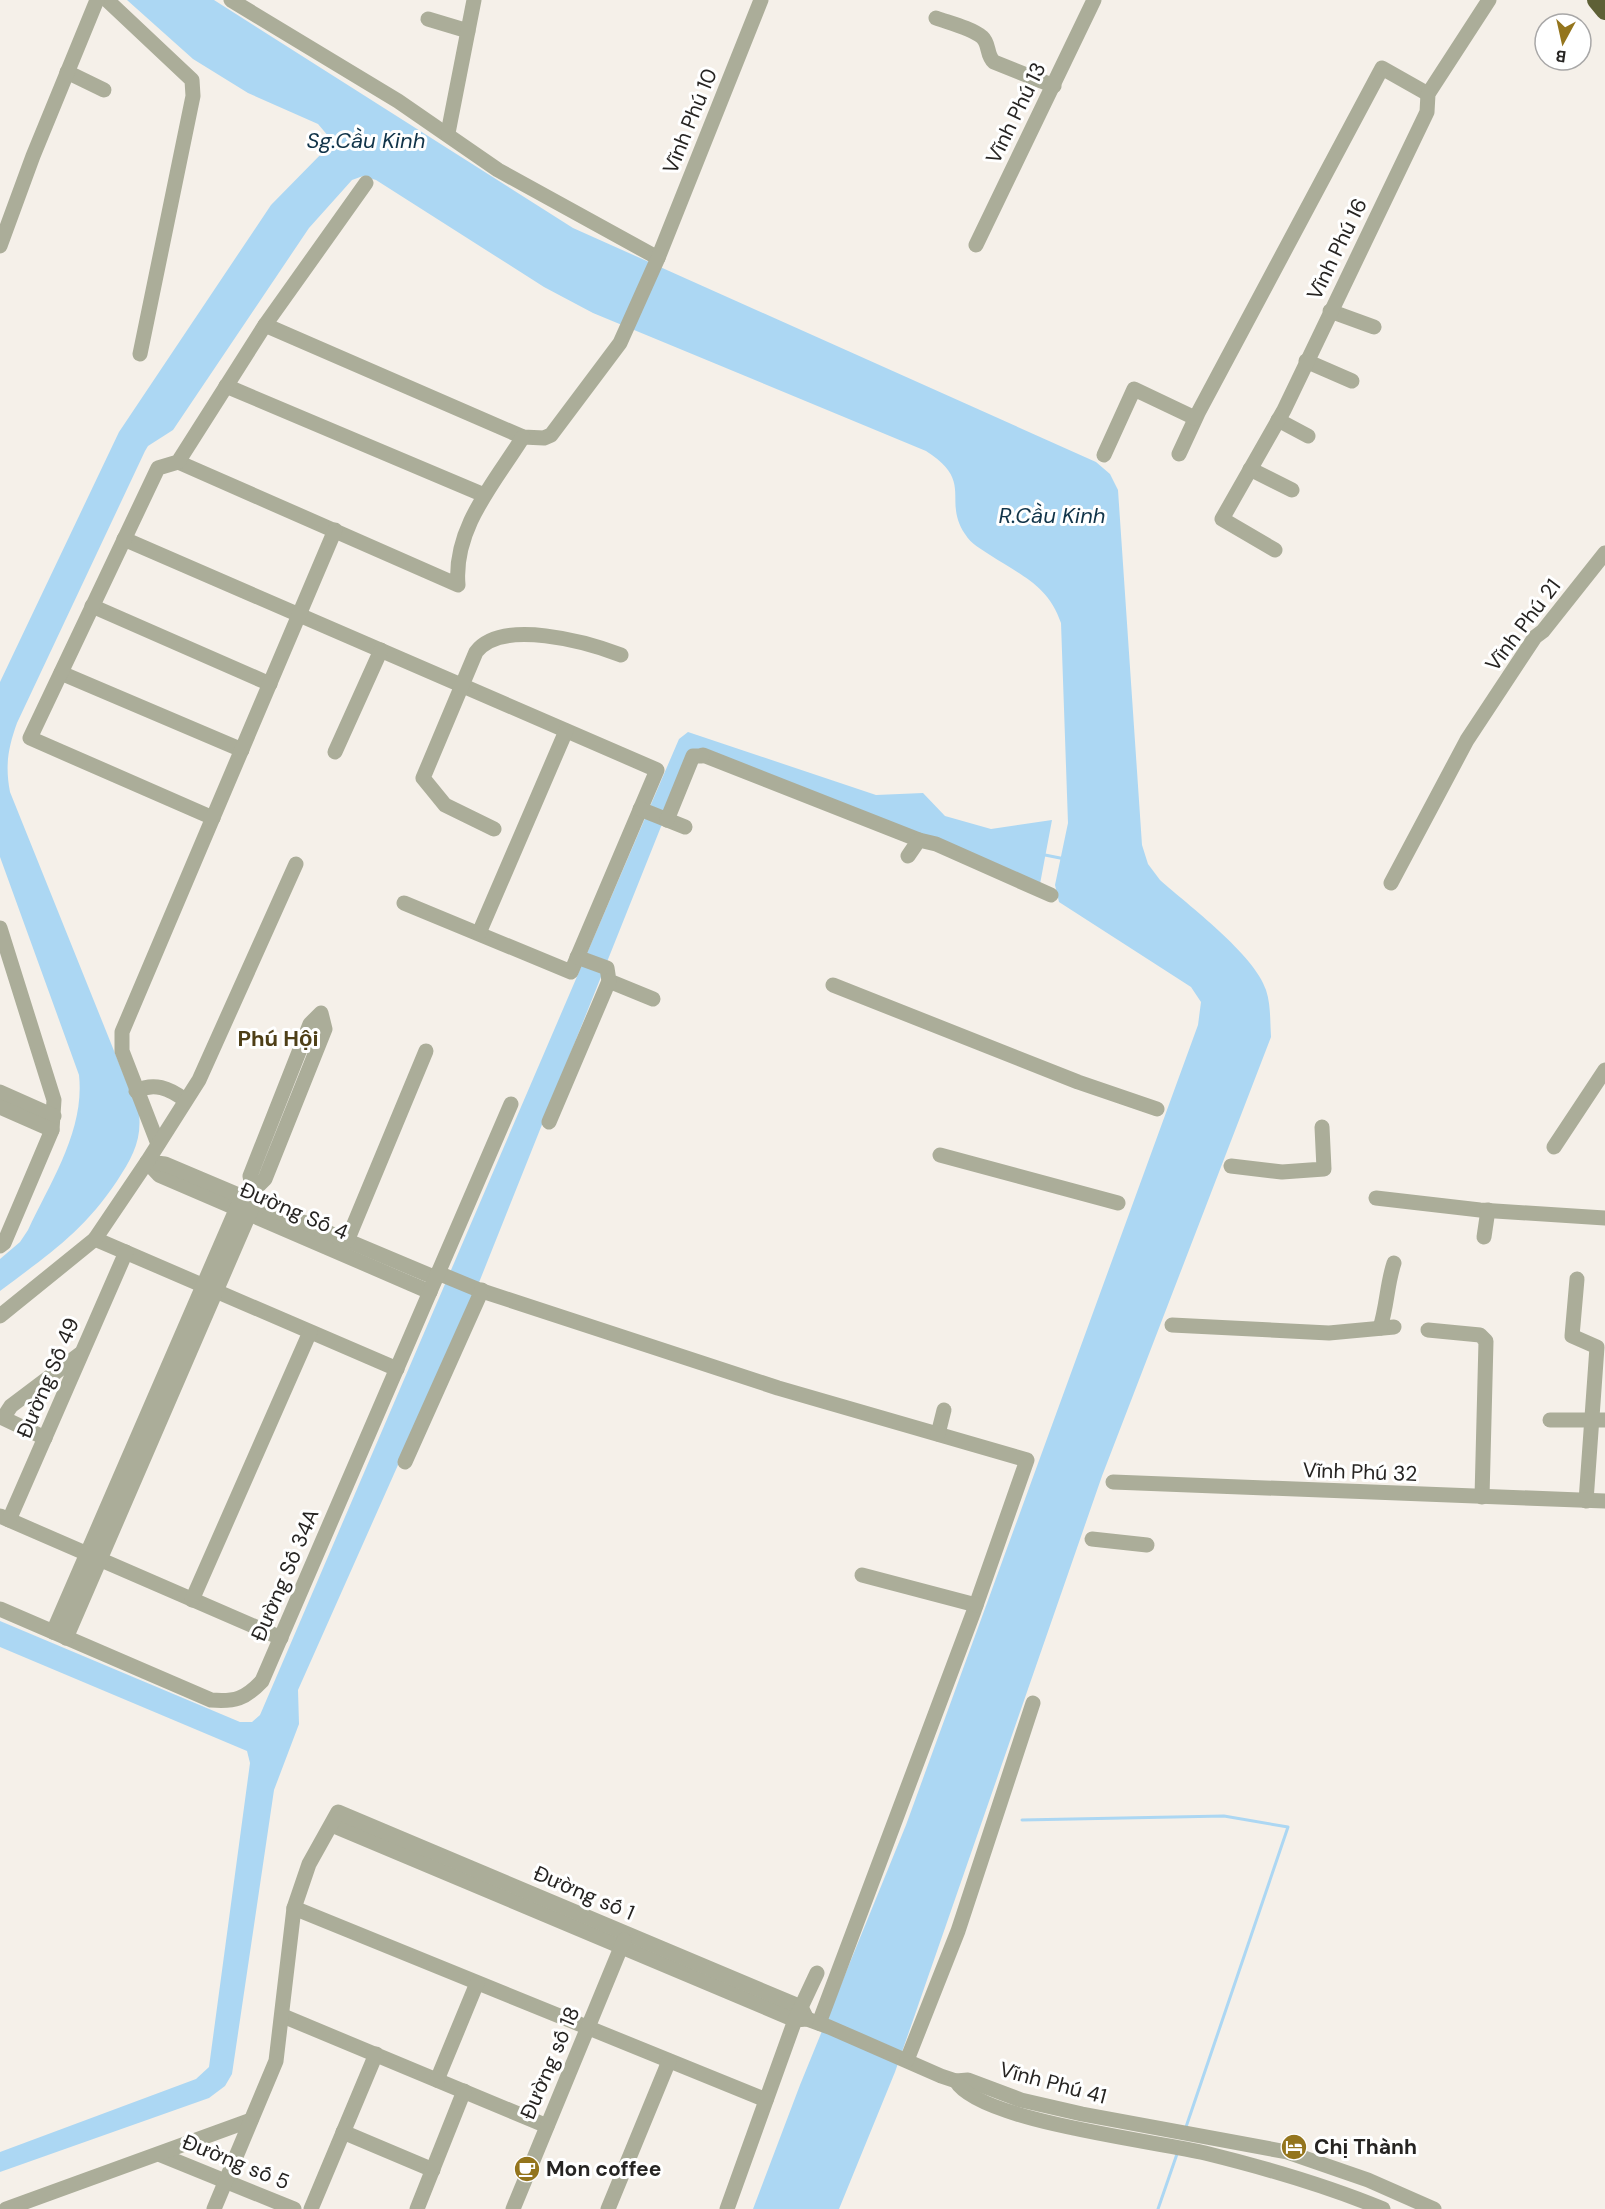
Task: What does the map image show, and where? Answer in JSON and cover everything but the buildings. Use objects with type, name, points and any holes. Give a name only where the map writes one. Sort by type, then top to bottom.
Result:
[{"type":"highway","points":[[1596,0],[1605,11]]},
{"type":"street","points":[[0,246],[97,0]]},
{"type":"street","points":[[107,0],[192,80],[193,96],[140,354]]},
{"type":"street","points":[[231,0],[448,133],[498,170],[656,262]]},
{"type":"street","points":[[448,133],[474,0]]},
{"type":"street","name":"Vĩnh Phú 10","points":[[523,437],[544,438],[558,430],[622,339],[656,262],[761,0]]},
{"type":"street","name":"Vĩnh Phú 13","points":[[976,245],[1094,0]]},
{"type":"street","name":"Vĩnh Phú 16","points":[[1275,550],[1222,519],[1278,420],[1427,112],[1428,93],[1489,0]]},
{"type":"street","points":[[936,18],[982,37],[986,44],[988,57],[994,62],[1054,86]]},
{"type":"street","points":[[428,19],[468,31]]},
{"type":"street","points":[[1179,454],[1195,418],[1382,68],[1428,93]]},
{"type":"street","points":[[67,72],[104,90]]},
{"type":"street","points":[[178,462],[265,325],[366,183]]},
{"type":"street","points":[[1330,311],[1374,327]]},
{"type":"street","points":[[213,818],[30,738],[158,468],[178,462],[458,585],[460,557],[474,512],[523,437],[265,325]]},
{"type":"street","points":[[1306,361],[1352,381]]},
{"type":"street","points":[[226,386],[484,495]]},
{"type":"street","points":[[1104,455],[1134,389],[1195,418]]},
{"type":"street","points":[[1278,420],[1308,436]]},
{"type":"street","points":[[1250,469],[1292,490]]},
{"type":"street","points":[[158,1144],[122,1052],[122,1032],[335,530]]},
{"type":"street","points":[[124,539],[657,770],[643,810],[580,958],[571,972],[404,903]]},
{"type":"street","name":"Vĩnh Phú 21","points":[[1391,883],[1467,740],[1535,637],[1543,631],[1605,553]]},
{"type":"street","points":[[92,606],[270,684]]},
{"type":"street","points":[[494,829],[445,805],[423,778],[480,646],[501,636],[519,634],[557,639],[621,655]]},
{"type":"street","points":[[335,752],[381,650]]},
{"type":"street","points":[[61,673],[242,750]]},
{"type":"street","points":[[479,933],[566,731]]},
{"type":"street","points":[[666,819],[693,756],[703,756],[919,840],[965,855],[1051,895]]},
{"type":"street","points":[[643,810],[685,827]]},
{"type":"street","points":[[908,856],[919,840]]},
{"type":"street","points":[[0,1316],[95,1239],[147,1162],[199,1080],[296,864]]},
{"type":"street","points":[[0,928],[54,1100],[53,1123],[4,1243],[0,1246]]},
{"type":"street","points":[[580,958],[653,999]]},
{"type":"street","points":[[549,1122],[608,975]]},
{"type":"street","points":[[833,986],[1078,1082],[1157,1109]]},
{"type":"street","points":[[59,1635],[247,1203],[265,1179],[325,1029],[321,1013],[310,1024],[250,1176],[247,1203]]},
{"type":"street","points":[[347,1240],[426,1050]]},
{"type":"street","points":[[1554,1146],[1605,1070]]},
{"type":"street","points":[[136,1091],[146,1086],[169,1088],[185,1100]]},
{"type":"street","points":[[0,1092],[53,1123]]},
{"type":"street","name":"Đường Số 34A","points":[[0,1610],[211,1700],[234,1702],[249,1695],[262,1682],[511,1104]]},
{"type":"street","points":[[0,1107],[53,1123]]},
{"type":"street","points":[[1231,1166],[1282,1172],[1324,1169],[1322,1127]]},
{"type":"street","points":[[940,1155],[1118,1203]]},
{"type":"street","name":"Đường Số 4","points":[[147,1162],[159,1175],[247,1203],[437,1280]]},
{"type":"street","points":[[1376,1198],[1488,1210],[1605,1218]]},
{"type":"street","points":[[247,1203],[347,1240],[437,1280],[481,1290],[778,1388],[1027,1460],[976,1605],[810,2019],[766,2100],[728,2209]]},
{"type":"street","points":[[1484,1237],[1488,1210]]},
{"type":"street","points":[[95,1239],[397,1369]]},
{"type":"street","name":"Đường Số 49","points":[[5,1518],[45,1438],[126,1252]]},
{"type":"street","points":[[1172,1325],[1329,1333],[1387,1328],[1385,1313],[1387,1284],[1394,1263]]},
{"type":"street","points":[[1577,1279],[1572,1336],[1597,1347],[1598,1420],[1586,1501]]},
{"type":"street","points":[[405,1462],[481,1290]]},
{"type":"street","points":[[1428,1330],[1480,1335],[1486,1341],[1482,1497]]},
{"type":"street","points":[[192,1600],[310,1332]]},
{"type":"street","points":[[45,1438],[2,1418],[11,1406],[82,1353]]},
{"type":"street","points":[[938,1434],[944,1410]]},
{"type":"street","points":[[1550,1420],[1598,1420]]},
{"type":"street","name":"Vĩnh Phú 32","points":[[1113,1482],[1605,1501]]},
{"type":"street","points":[[5,1518],[281,1638]]},
{"type":"street","points":[[1092,1539],[1147,1545]]},
{"type":"street","points":[[862,1575],[976,1605]]},
{"type":"street","points":[[902,2058],[958,1931],[1033,1703]]},
{"type":"street","name":"Đường số 1","points":[[294,1908],[309,1864],[335,1819],[956,2081]]},
{"type":"street","points":[[214,2209],[276,2061],[294,1908],[766,2100]]},
{"type":"street","name":"Đường số 18","points":[[513,2209],[624,1941]]},
{"type":"street","points":[[810,2019],[817,1973]]},
{"type":"street","points":[[437,2080],[477,1983]]},
{"type":"street","points":[[283,2016],[547,2126]]},
{"type":"street","points":[[311,2209],[376,2054]]},
{"type":"street","points":[[608,2209],[669,2061]]},
{"type":"street","name":"Vĩnh Phú 41","points":[[1383,2209],[1356,2204],[1293,2176],[1185,2149],[1017,2115],[961,2090],[956,2081],[968,2080],[1020,2100],[1287,2152],[1368,2180],[1434,2209]]},
{"type":"street","points":[[417,2209],[464,2091]]},
{"type":"street","points":[[6,2209],[161,2155],[251,2120]]},
{"type":"street","points":[[343,2132],[433,2170]]},
{"type":"street","points":[[1185,2149],[1189,2134]]},
{"type":"street","name":"Đường số 5","points":[[161,2155],[294,2209]]},
{"type":"street","points":[[1356,2204],[1368,2180]]},
{"type":"water","name":"R.Cầu Kinh","points":[[127,0],[214,0],[573,228],[1096,462],[1110,474],[1118,490],[1142,845],[1148,864],[1160,880],[1235,946],[1259,976],[1269,1002],[1271,1037],[1102,1476],[895,2072],[839,2209],[753,2209],[800,2085],[906,1825],[1198,1025],[1201,1002],[1191,987],[1059,902],[1055,885],[1068,823],[1061,623],[1056,610],[1041,590],[967,538],[956,511],[954,482],[950,472],[941,462],[926,451],[593,313],[544,287],[376,180],[363,176],[352,180],[309,228],[173,430],[148,446],[14,732],[8,765],[10,792],[139,1113],[140,1123],[135,1149],[127,1165],[91,1215],[64,1242],[0,1291],[0,1259],[20,1242],[28,1230],[56,1174],[72,1135],[77,1116],[79,1075],[0,857],[0,682],[119,432],[271,205],[324,151],[329,137],[318,124],[248,93],[193,59]]},
{"type":"water","points":[[688,732],[876,795],[923,793],[945,816],[991,829],[1052,820],[1040,884],[690,754],[478,1285],[298,1690],[299,1724],[274,1790],[232,2074],[225,2086],[209,2098],[0,2172],[0,2152],[196,2079],[209,2067],[250,1763],[247,1751],[0,1647],[0,1621],[240,1722],[252,1722],[260,1715],[679,739]]},
{"type":"waterway","points":[[1045,855],[1065,859]]},
{"type":"waterway","points":[[1022,1820],[1224,1816],[1288,1827],[1186,2127]]},
{"type":"waterway","points":[[1158,2209],[1177,2154]]},
{"type":"place","name":"Chị Thành","points":[[1294,2147]]},
{"type":"place","name":"Mon coffee","points":[[527,2169]]},
{"type":"district","name":"Phú Hội","points":[[278,1038]]},
{"type":"water label","name":"Sg.Cầu Kinh","points":[[366,140]]}]
